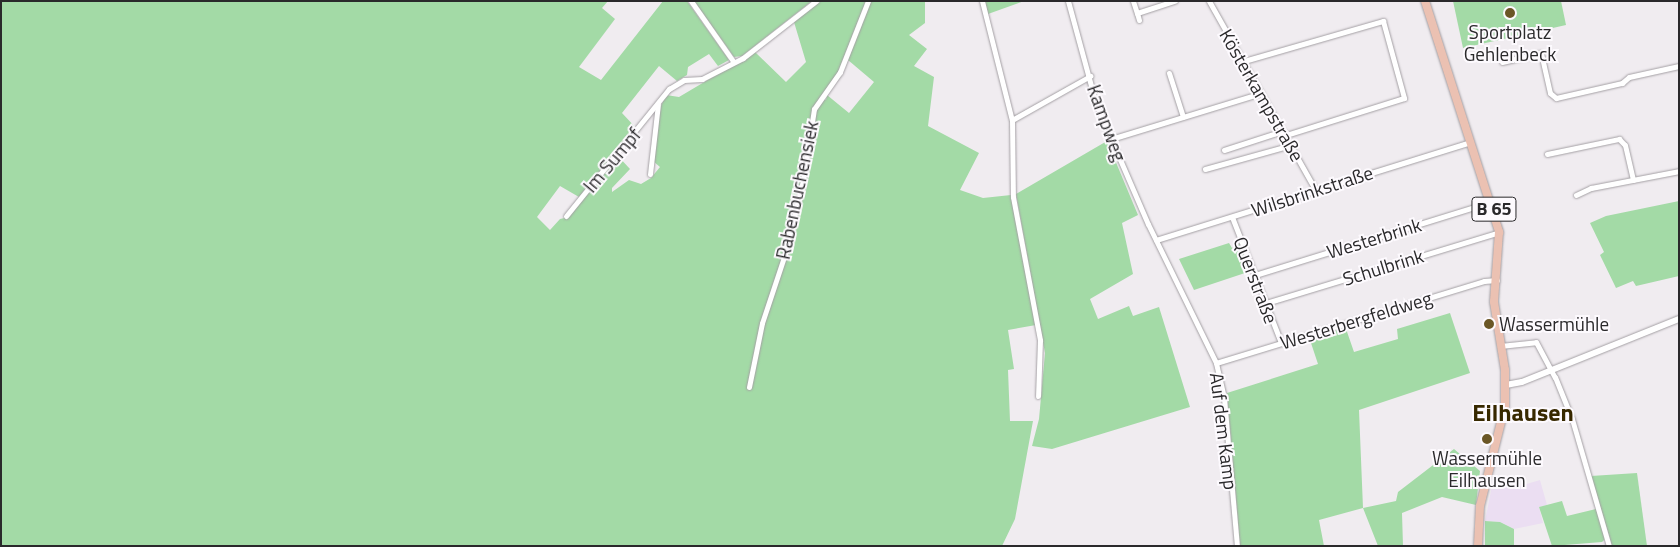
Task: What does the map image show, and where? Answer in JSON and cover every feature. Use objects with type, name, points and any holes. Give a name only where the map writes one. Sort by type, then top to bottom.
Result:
[{"type":"main road","name":"B 65","points":[[1425,1],[1468,143],[1492,202],[1499,232],[1495,315],[1506,385],[1500,433],[1480,506],[1478,546]]},
{"type":"street","points":[[691,1],[733,61]]},
{"type":"street","name":"Im Sumpf","points":[[566,216],[658,104],[679,82],[702,79],[750,53],[816,1]]},
{"type":"street","name":"Rabenbuchensiek","points":[[749,387],[762,323],[785,254],[803,180],[814,109],[840,72],[868,1]]},
{"type":"street","points":[[982,1],[1012,120],[1013,198],[1040,340],[1038,396]]},
{"type":"street","name":"Kampweg","points":[[1068,1],[1090,76],[1096,104],[1156,240]]},
{"type":"street","points":[[1133,1],[1139,20]]},
{"type":"street","points":[[1137,13],[1175,1]]},
{"type":"street","name":"Kösterkampstraße","points":[[1209,1],[1315,189]]},
{"type":"street","points":[[1224,150],[1404,98],[1383,21],[1244,61]]},
{"type":"street","points":[[1502,62],[1540,53],[1550,93],[1556,98],[1622,83],[1629,77],[1679,66]]},
{"type":"street","points":[[1169,73],[1183,117]]},
{"type":"street","points":[[1012,120],[1090,76]]},
{"type":"street","points":[[1111,139],[1261,93]]},
{"type":"street","points":[[650,174],[658,104]]},
{"type":"street","points":[[1547,154],[1619,139],[1626,145],[1633,180]]},
{"type":"street","name":"Wilsbrinkstraße","points":[[1156,240],[1468,143]]},
{"type":"street","points":[[1205,169],[1291,145]]},
{"type":"street","points":[[1576,195],[1591,188],[1679,171]]},
{"type":"street","name":"Westerbrink","points":[[1255,275],[1492,202]]},
{"type":"street","name":"Querstraße","points":[[1232,217],[1281,343]]},
{"type":"street","name":"Schulbrink","points":[[1266,303],[1499,232]]},
{"type":"street","name":"Auf dem Kamp","points":[[1156,240],[1216,363],[1224,398],[1236,546]]},
{"type":"street","name":"Westerbergfeldweg","points":[[1216,363],[1484,281],[1497,280]]},
{"type":"street","points":[[1506,385],[1551,370],[1679,319]]},
{"type":"street","points":[[1500,346],[1536,342],[1551,370],[1572,419],[1610,546]]},
{"type":"shaded area","points":[[1540,480],[1547,505],[1539,507],[1543,523],[1514,529],[1500,522],[1485,521],[1493,481],[1520,486]]},
{"type":"green space","points":[[1,1],[608,1],[602,8],[615,19],[579,67],[601,80],[663,1],[687,1],[729,60],[718,66],[709,54],[688,67],[687,75],[677,81],[659,66],[622,113],[636,128],[579,197],[560,186],[537,217],[550,230],[560,219],[569,217],[617,155],[630,169],[612,188],[612,192],[629,180],[641,184],[651,178],[660,167],[653,161],[654,145],[661,106],[666,95],[679,97],[755,52],[786,82],[806,62],[794,22],[819,1],[866,1],[838,72],[821,97],[826,100],[827,95],[849,113],[874,82],[848,60],[870,1],[925,1],[925,23],[909,35],[927,49],[914,66],[934,77],[928,126],[979,153],[960,190],[983,198],[1011,195],[1036,325],[1008,330],[1014,369],[1008,370],[1010,421],[1033,421],[1015,519],[1002,546],[1,546]]},
{"type":"green space","points":[[694,1],[812,1],[742,56],[734,57]]},
{"type":"green space","points":[[985,1],[1024,1],[988,14]]},
{"type":"green space","name":"Sportplatz Gehlenbeck","points":[[1453,1],[1561,1],[1566,25],[1463,48]]},
{"type":"green space","points":[[1107,141],[1138,215],[1122,223],[1133,274],[1090,299],[1098,319],[1129,306],[1133,316],[1159,307],[1190,407],[1052,449],[1032,446],[1039,419],[1045,353],[1016,194]]},
{"type":"green space","points":[[1679,201],[1679,276],[1636,286],[1633,281],[1616,288],[1600,255],[1604,252],[1590,223],[1606,216]]},
{"type":"green space","points":[[1229,243],[1232,248],[1240,244],[1251,271],[1194,290],[1179,259]]},
{"type":"green space","points":[[1450,313],[1470,373],[1359,410],[1363,508],[1319,520],[1324,546],[1240,546],[1227,393],[1318,364],[1309,337],[1345,326],[1354,352],[1398,339],[1397,329]]},
{"type":"green space","points":[[1454,449],[1480,471],[1476,505],[1442,497],[1402,513],[1403,546],[1378,546],[1363,508],[1396,501],[1398,492]]},
{"type":"green space","points":[[1637,473],[1647,546],[1612,546],[1591,476]]},
{"type":"green space","points":[[1562,501],[1567,516],[1596,509],[1605,539],[1602,542],[1552,546],[1539,507]]},
{"type":"green space","points":[[1485,521],[1500,522],[1514,529],[1514,546],[1485,546]]},
{"type":"place","name":"Sportplatz Gehlenbeck","points":[[1510,13]]},
{"type":"place","name":"Wassermühle","points":[[1489,324]]},
{"type":"place","name":"Wassermühle Eilhausen","points":[[1487,439]]},
{"type":"district","name":"Eilhausen","points":[[1523,413]]}]
